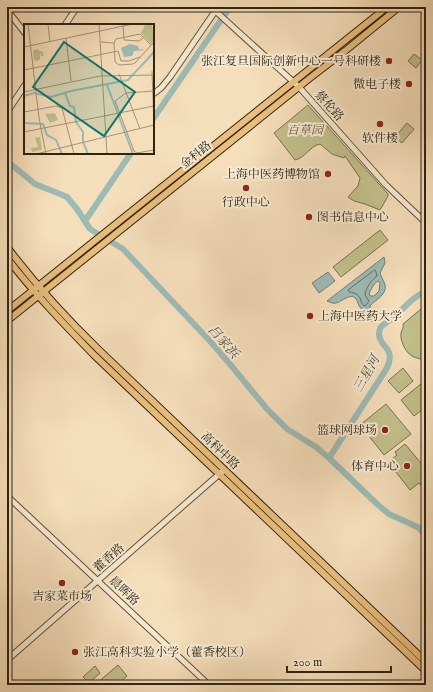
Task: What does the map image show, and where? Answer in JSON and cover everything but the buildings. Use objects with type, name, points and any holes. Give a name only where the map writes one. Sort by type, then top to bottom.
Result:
[{"type":"main road","name":"金科路","points":[[7,311],[387,7]]},
{"type":"main road","name":"金科路","points":[[7,321],[400,7]]},
{"type":"main road","name":"高科中路","points":[[7,247],[36,288]]},
{"type":"main road","name":"高科中路","points":[[7,258],[41,294],[426,671]]},
{"type":"main road","name":"高科中路","points":[[222,472],[426,662]]},
{"type":"street","points":[[66,24],[77,7]]},
{"type":"street","points":[[154,93],[161,88],[170,77],[216,9]]},
{"type":"street","name":"蔡伦路","points":[[216,9],[300,86],[386,180],[426,220]]},
{"type":"street","points":[[7,10],[24,32]]},
{"type":"street","points":[[7,112],[24,86]]},
{"type":"street","name":"蔡伦路","points":[[300,86],[386,185],[426,223]]},
{"type":"street","name":"藿香路","points":[[7,660],[222,472]]},
{"type":"street","name":"晨晖路","points":[[7,496],[209,685]]},
{"type":"street","points":[[420,685],[426,679]]},
{"type":"green space","points":[[414,54],[422,60],[416,68],[408,61]]},
{"type":"green space","name":"百草园","points":[[308,105],[388,194],[380,210],[354,201],[348,197],[358,186],[360,178],[345,156],[344,158],[332,154],[320,144],[313,147],[299,159],[295,160],[274,133]]},
{"type":"green space","points":[[407,123],[414,129],[402,143],[395,137]]},
{"type":"green space","points":[[380,230],[388,240],[341,277],[333,267]]},
{"type":"green space","points":[[426,305],[426,362],[407,352],[401,339],[401,333],[403,324]]},
{"type":"green space","points":[[403,368],[413,381],[399,393],[388,381]]},
{"type":"green space","points":[[426,380],[426,394],[424,396],[426,399],[426,407],[414,416],[401,400]]},
{"type":"green space","name":"篮球网球场","points":[[386,404],[411,434],[384,455],[360,425]]},
{"type":"green space","name":"体育中心","points":[[405,444],[426,469],[426,485],[423,488],[419,483],[410,490],[388,462],[397,455],[395,452]]},
{"type":"green space","points":[[118,665],[127,676],[117,685],[99,685],[97,683]]},
{"type":"green space","points":[[95,666],[100,673],[89,683],[83,677]]},
{"type":"water","points":[[384,257],[385,263],[380,273],[385,284],[385,288],[383,294],[370,306],[372,313],[377,318],[372,322],[359,306],[354,297],[349,297],[335,303],[327,301]],"holes":[[[378,281],[380,283],[379,291],[374,296],[370,296],[369,293],[374,285]]]},
{"type":"water","points":[[328,272],[335,281],[319,293],[312,283]]},
{"type":"waterway","points":[[154,118],[230,7]]},
{"type":"waterway","points":[[85,221],[130,154]]},
{"type":"waterway","name":"吕家浜","points":[[7,161],[35,184],[67,197],[90,229],[123,249],[209,340],[267,409],[287,429],[316,447],[389,514],[419,528],[426,537]]},
{"type":"waterway","name":"三星河","points":[[329,458],[387,368],[390,356],[387,348],[380,339],[380,328],[426,291]]},
{"type":"place","name":"张江复旦国际创新中心一号科研楼","points":[[389,61]]},
{"type":"place","name":"微电子楼","points":[[409,84]]},
{"type":"place","name":"软件楼","points":[[380,124]]},
{"type":"place","name":"上海中医药博物馆","points":[[328,174]]},
{"type":"place","name":"行政中心","points":[[246,188]]},
{"type":"place","name":"图书信息中心","points":[[309,217]]},
{"type":"place","name":"上海中医药大学","points":[[310,316]]},
{"type":"place","name":"篮球网球场","points":[[385,430]]},
{"type":"place","name":"体育中心","points":[[407,466]]},
{"type":"place","name":"吉家菜市场","points":[[62,583]]},
{"type":"place","name":"张江高科实验小学（藿香校区）","points":[[75,652]]}]
